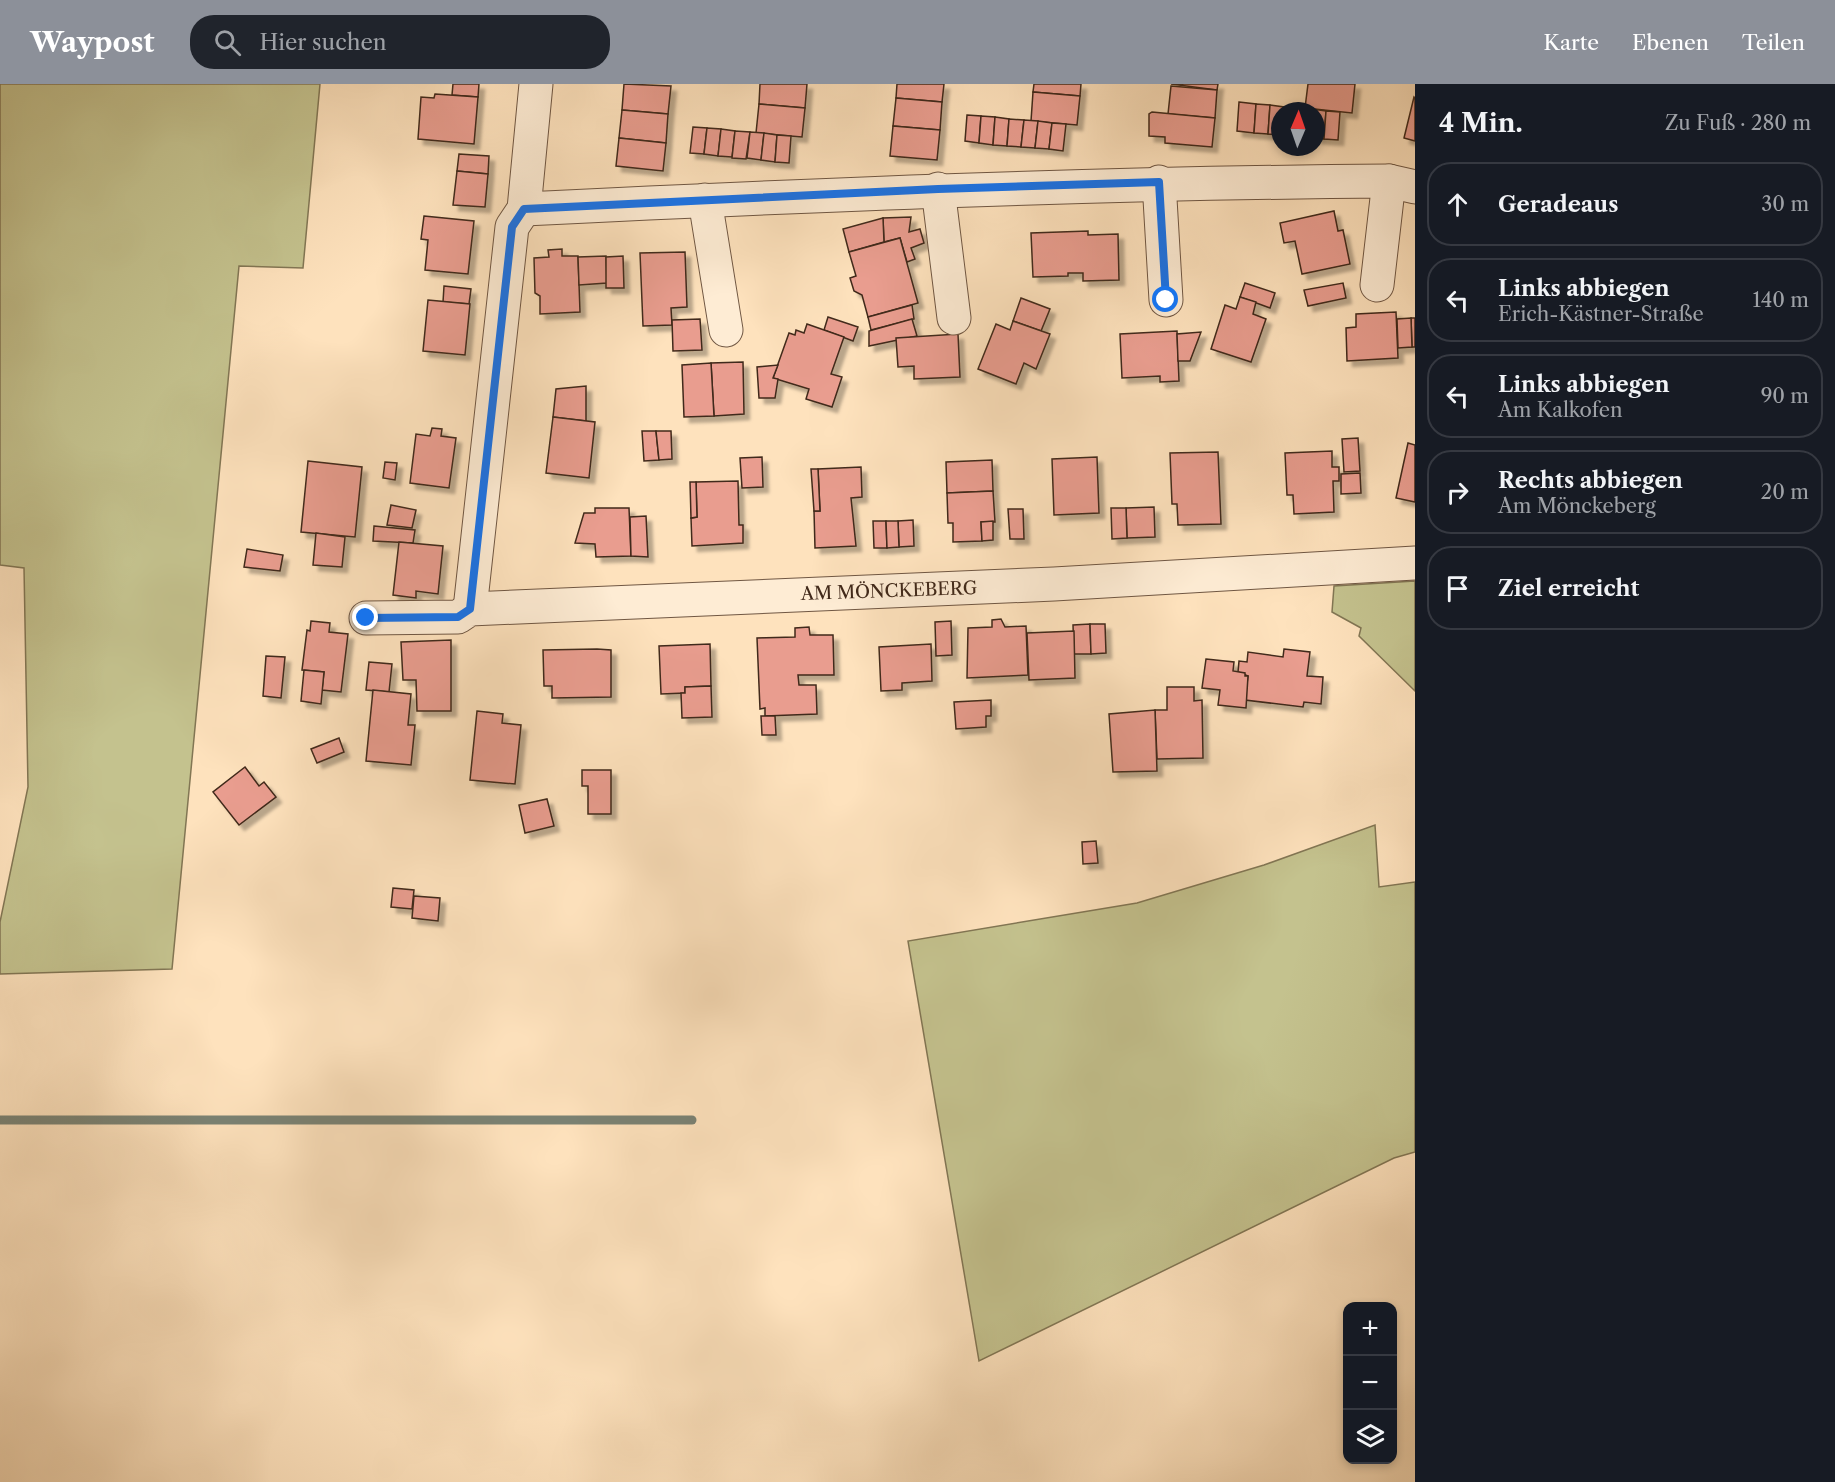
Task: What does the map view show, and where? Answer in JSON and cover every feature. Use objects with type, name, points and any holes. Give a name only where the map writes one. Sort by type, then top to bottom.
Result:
[{"type":"street","points":[[470,609],[512,227],[524,209],[536,84]]},
{"type":"street","points":[[524,209],[938,189],[1159,182],[1402,184],[1377,285]]},
{"type":"street","points":[[1159,182],[1166,300]]},
{"type":"street","points":[[938,189],[954,318]]},
{"type":"street","points":[[705,200],[726,330]]},
{"type":"street","name":"AM MÖNCKEBERG","points":[[366,618],[458,617],[470,609],[1054,584],[1415,563]]},
{"type":"shaded area","points":[[0,84],[320,84],[303,268],[239,266],[172,969],[0,974],[0,922],[28,787],[24,568],[0,565]]},
{"type":"shaded area","points":[[1415,581],[1415,691],[1359,636],[1361,628],[1332,612],[1334,586]]},
{"type":"shaded area","points":[[1375,825],[1379,887],[1415,882],[1415,1152],[1394,1158],[979,1361],[908,941],[1137,903],[1264,865]]},
{"type":"building","points":[[453,84],[479,84],[478,97],[452,95]]},
{"type":"building","points":[[624,84],[671,86],[668,114],[622,110]]},
{"type":"building","points":[[760,84],[807,84],[805,108],[759,104]]},
{"type":"building","points":[[897,84],[944,84],[942,102],[896,98]]},
{"type":"building","points":[[1034,84],[1081,84],[1080,96],[1033,92]]},
{"type":"building","points":[[1171,84],[1218,84],[1217,90]]},
{"type":"building","points":[[1308,84],[1355,84],[1352,113],[1325,110],[1325,102],[1306,102]]},
{"type":"building","points":[[1171,86],[1217,90],[1215,118],[1168,114]]},
{"type":"building","points":[[1033,92],[1080,96],[1077,125],[1031,121]]},
{"type":"building","points":[[435,94],[478,97],[474,144],[418,139],[421,97],[434,98]]},
{"type":"building","points":[[896,98],[942,102],[940,130],[893,126]]},
{"type":"building","points":[[1415,98],[1415,141],[1404,138]]},
{"type":"building","points":[[1239,102],[1256,104],[1254,133],[1237,131]]},
{"type":"building","points":[[759,104],[805,108],[802,137],[756,133]]},
{"type":"building","points":[[1256,104],[1270,105],[1268,134],[1254,133]]},
{"type":"building","points":[[1270,105],[1271,134],[1268,134]]},
{"type":"building","points":[[622,110],[668,114],[666,143],[619,138]]},
{"type":"building","points":[[1326,111],[1340,112],[1338,140],[1325,139]]},
{"type":"building","points":[[1152,112],[1215,118],[1212,147],[1165,143],[1165,137],[1149,136],[1149,114]]},
{"type":"building","points":[[967,115],[981,116],[979,143],[965,141]]},
{"type":"building","points":[[981,116],[995,117],[993,145],[979,143]]},
{"type":"building","points":[[995,117],[1009,119],[1007,146],[993,145]]},
{"type":"building","points":[[1009,119],[1024,120],[1021,147],[1007,146]]},
{"type":"building","points":[[1024,120],[1038,121],[1035,148],[1021,147]]},
{"type":"building","points":[[1038,121],[1052,123],[1049,149],[1035,148]]},
{"type":"building","points":[[1052,123],[1066,124],[1063,151],[1049,149]]},
{"type":"building","points":[[893,126],[940,130],[937,160],[890,156]]},
{"type":"building","points":[[693,127],[707,128],[704,154],[690,153]]},
{"type":"building","points":[[707,128],[721,129],[718,156],[704,154]]},
{"type":"building","points":[[721,129],[735,131],[732,157],[718,156]]},
{"type":"building","points":[[735,131],[750,132],[746,159],[732,158]]},
{"type":"building","points":[[750,132],[764,133],[761,160],[747,158]]},
{"type":"building","points":[[764,133],[777,135],[775,162],[761,160]]},
{"type":"building","points":[[777,135],[791,136],[789,163],[775,162]]},
{"type":"building","points":[[619,138],[666,143],[663,171],[616,166]]},
{"type":"building","points":[[459,154],[489,156],[488,174],[457,171]]},
{"type":"building","points":[[457,171],[488,174],[485,207],[453,205]]},
{"type":"building","points":[[1334,211],[1338,231],[1343,230],[1350,264],[1302,274],[1295,241],[1284,243],[1280,223]]},
{"type":"building","points":[[424,216],[474,221],[468,274],[425,270],[428,240],[421,239]]},
{"type":"building","points":[[911,217],[909,232],[920,229],[924,243],[911,248],[915,259],[907,262],[900,238],[884,242],[883,218]]},
{"type":"building","points":[[883,218],[884,242],[849,252],[843,229]]},
{"type":"building","points":[[1088,231],[1088,235],[1118,234],[1119,280],[1083,281],[1083,273],[1033,277],[1031,233]]},
{"type":"building","points":[[900,238],[918,303],[868,317],[862,295],[854,291],[850,278],[856,276],[849,252]]},
{"type":"building","points":[[562,249],[562,256],[578,256],[580,312],[540,314],[540,296],[535,293],[534,258],[549,257],[548,250]]},
{"type":"building","points":[[685,252],[687,307],[671,308],[672,325],[643,326],[640,253]]},
{"type":"building","points":[[606,256],[607,283],[579,285],[578,257]]},
{"type":"building","points":[[623,256],[624,288],[606,288],[606,257]]},
{"type":"building","points":[[1245,283],[1275,293],[1270,308],[1240,297]]},
{"type":"building","points":[[1343,283],[1346,298],[1308,306],[1304,290]]},
{"type":"building","points":[[444,286],[471,289],[469,304],[443,302]]},
{"type":"building","points":[[1240,297],[1256,302],[1253,314],[1266,319],[1251,362],[1211,349],[1225,305],[1236,309]]},
{"type":"building","points":[[1021,298],[1050,309],[1041,331],[1013,321]]},
{"type":"building","points":[[428,300],[470,304],[465,355],[423,351]]},
{"type":"building","points":[[912,305],[914,319],[871,330],[868,317]]},
{"type":"building","points":[[1396,312],[1398,358],[1347,361],[1346,328],[1356,327],[1356,314]]},
{"type":"building","points":[[828,317],[858,327],[853,341],[824,330]]},
{"type":"building","points":[[1411,318],[1415,318],[1415,347],[1412,347]]},
{"type":"building","points":[[1411,318],[1412,347],[1398,348],[1397,319]]},
{"type":"building","points":[[700,319],[702,350],[673,351],[672,320]]},
{"type":"building","points":[[912,319],[917,336],[869,346],[869,331]]},
{"type":"building","points":[[1013,321],[1050,334],[1036,369],[1024,363],[1016,384],[978,369],[996,324],[1010,330]]},
{"type":"building","points":[[807,324],[844,337],[831,374],[842,377],[832,407],[806,399],[809,389],[773,378],[789,333],[795,335],[796,330],[804,333]]},
{"type":"building","points":[[1177,331],[1179,381],[1160,382],[1160,376],[1122,378],[1120,334]]},
{"type":"building","points":[[1201,332],[1190,361],[1178,361],[1177,334]]},
{"type":"building","points":[[958,334],[960,377],[914,379],[914,366],[898,367],[896,338]]},
{"type":"building","points":[[743,362],[744,414],[714,416],[711,363]]},
{"type":"building","points":[[711,363],[714,416],[684,417],[682,365]]},
{"type":"building","points":[[778,365],[773,378],[778,379],[775,398],[759,398],[757,367]]},
{"type":"building","points":[[586,386],[586,421],[553,417],[556,389]]},
{"type":"building","points":[[553,417],[595,422],[589,478],[546,473]]},
{"type":"building","points":[[432,428],[442,429],[441,436],[456,438],[449,488],[410,483],[416,434],[430,436]]},
{"type":"building","points":[[642,431],[656,431],[659,460],[644,461]]},
{"type":"building","points":[[656,431],[671,431],[672,459],[659,460]]},
{"type":"building","points":[[1358,438],[1360,471],[1344,472],[1342,439]]},
{"type":"building","points":[[1408,443],[1415,445],[1415,502],[1396,498]]},
{"type":"building","points":[[1332,451],[1332,467],[1339,467],[1339,481],[1333,481],[1334,512],[1294,514],[1293,495],[1287,495],[1285,453]]},
{"type":"building","points":[[1218,452],[1221,524],[1178,525],[1177,504],[1172,504],[1170,453]]},
{"type":"building","points":[[762,457],[763,487],[742,488],[740,458]]},
{"type":"building","points":[[1097,457],[1099,513],[1054,515],[1052,459]]},
{"type":"building","points":[[992,460],[993,491],[947,493],[946,462]]},
{"type":"building","points":[[308,461],[362,467],[355,537],[301,532]]},
{"type":"building","points":[[385,462],[397,463],[395,480],[383,478]]},
{"type":"building","points":[[861,467],[862,497],[851,498],[856,546],[815,548],[814,511],[820,511],[818,469]]},
{"type":"building","points":[[811,469],[818,469],[820,511],[814,511]]},
{"type":"building","points":[[1360,473],[1361,493],[1341,494],[1341,474]]},
{"type":"building","points":[[738,481],[739,525],[743,525],[743,543],[692,546],[691,518],[697,517],[696,482]]},
{"type":"building","points":[[690,482],[696,482],[697,517],[691,518]]},
{"type":"building","points":[[993,491],[995,522],[981,522],[982,541],[953,542],[953,523],[948,523],[947,493]]},
{"type":"building","points":[[391,505],[416,510],[412,528],[387,525]]},
{"type":"building","points":[[1154,507],[1155,537],[1127,538],[1126,508]]},
{"type":"building","points":[[595,508],[629,508],[631,556],[596,557],[595,544],[575,543],[584,513],[595,513]]},
{"type":"building","points":[[1111,508],[1126,508],[1127,538],[1112,539]]},
{"type":"building","points":[[1008,509],[1023,509],[1024,539],[1010,539]]},
{"type":"building","points":[[646,516],[648,557],[631,556],[630,517]]},
{"type":"building","points":[[913,520],[914,546],[899,547],[898,521]]},
{"type":"building","points":[[873,521],[886,521],[887,548],[874,548]]},
{"type":"building","points":[[886,521],[898,521],[899,547],[887,548]]},
{"type":"building","points":[[993,521],[993,540],[982,541],[981,522]]},
{"type":"building","points":[[374,526],[415,530],[413,543],[373,541]]},
{"type":"building","points":[[316,533],[345,537],[342,567],[313,565]]},
{"type":"building","points":[[399,542],[443,546],[438,594],[416,591],[416,598],[393,595]]},
{"type":"building","points":[[247,549],[283,555],[280,571],[244,567]]},
{"type":"building","points":[[1001,619],[1005,627],[1026,626],[1028,675],[967,678],[968,628],[992,627],[992,620]]},
{"type":"building","points":[[311,621],[330,623],[329,632],[348,634],[341,692],[322,690],[324,672],[302,670],[307,630],[310,631]]},
{"type":"building","points":[[951,621],[952,655],[936,656],[935,622]]},
{"type":"building","points":[[1090,624],[1091,654],[1074,654],[1073,625]]},
{"type":"building","points":[[1090,624],[1105,624],[1106,653],[1091,654]]},
{"type":"building","points":[[809,627],[810,635],[833,635],[834,675],[798,675],[799,685],[816,685],[817,714],[765,716],[765,708],[760,709],[757,638],[795,637],[795,628]]},
{"type":"building","points":[[1074,631],[1075,678],[1029,680],[1027,633]]},
{"type":"building","points":[[451,640],[451,711],[417,711],[416,680],[403,680],[401,642]]},
{"type":"building","points":[[710,644],[711,686],[685,687],[685,693],[661,694],[659,646]]},
{"type":"building","points":[[931,644],[932,681],[902,683],[902,690],[881,691],[879,647]]},
{"type":"building","points":[[1284,649],[1310,652],[1307,676],[1323,677],[1321,704],[1304,702],[1303,707],[1245,700],[1248,676],[1238,672],[1239,661],[1247,662],[1248,652],[1283,657]]},
{"type":"building","points":[[543,650],[611,650],[611,697],[552,698],[552,686],[544,686]]},
{"type":"building","points":[[266,656],[285,657],[281,698],[263,696]]},
{"type":"building","points":[[1206,659],[1234,662],[1233,671],[1245,673],[1245,676],[1248,676],[1246,708],[1218,705],[1220,690],[1202,688]]},
{"type":"building","points":[[369,662],[392,664],[389,692],[366,690]]},
{"type":"building","points":[[304,670],[324,672],[321,704],[301,701]]},
{"type":"building","points":[[711,686],[712,717],[682,718],[681,693],[685,693],[685,687]]},
{"type":"building","points":[[1167,687],[1194,687],[1194,701],[1202,700],[1203,758],[1157,759],[1155,710],[1167,710]]},
{"type":"building","points":[[373,690],[411,694],[408,725],[415,725],[411,765],[366,761]]},
{"type":"building","points":[[991,700],[991,716],[986,716],[986,727],[956,729],[954,702]]},
{"type":"building","points":[[1155,710],[1157,771],[1113,772],[1109,714]]},
{"type":"building","points":[[477,711],[503,714],[502,723],[521,725],[515,784],[470,780]]},
{"type":"building","points":[[761,716],[775,716],[776,735],[762,735]]},
{"type":"building","points":[[339,738],[344,752],[317,763],[311,749]]},
{"type":"building","points":[[245,767],[259,786],[264,782],[276,797],[239,825],[213,792]]},
{"type":"building","points":[[582,770],[611,770],[611,814],[588,814],[588,786],[582,786]]},
{"type":"building","points":[[547,799],[554,826],[525,833],[519,805]]},
{"type":"building","points":[[1096,841],[1098,863],[1083,864],[1082,842]]},
{"type":"building","points":[[393,888],[414,890],[412,909],[391,907]]},
{"type":"building","points":[[414,896],[440,898],[438,921],[412,918]]},
{"type":"waterway","points":[[0,1120],[692,1120]]},
{"type":"route","points":[[366,618],[458,617],[470,609],[512,227],[524,209],[938,189],[1159,182],[1166,300]]}]
